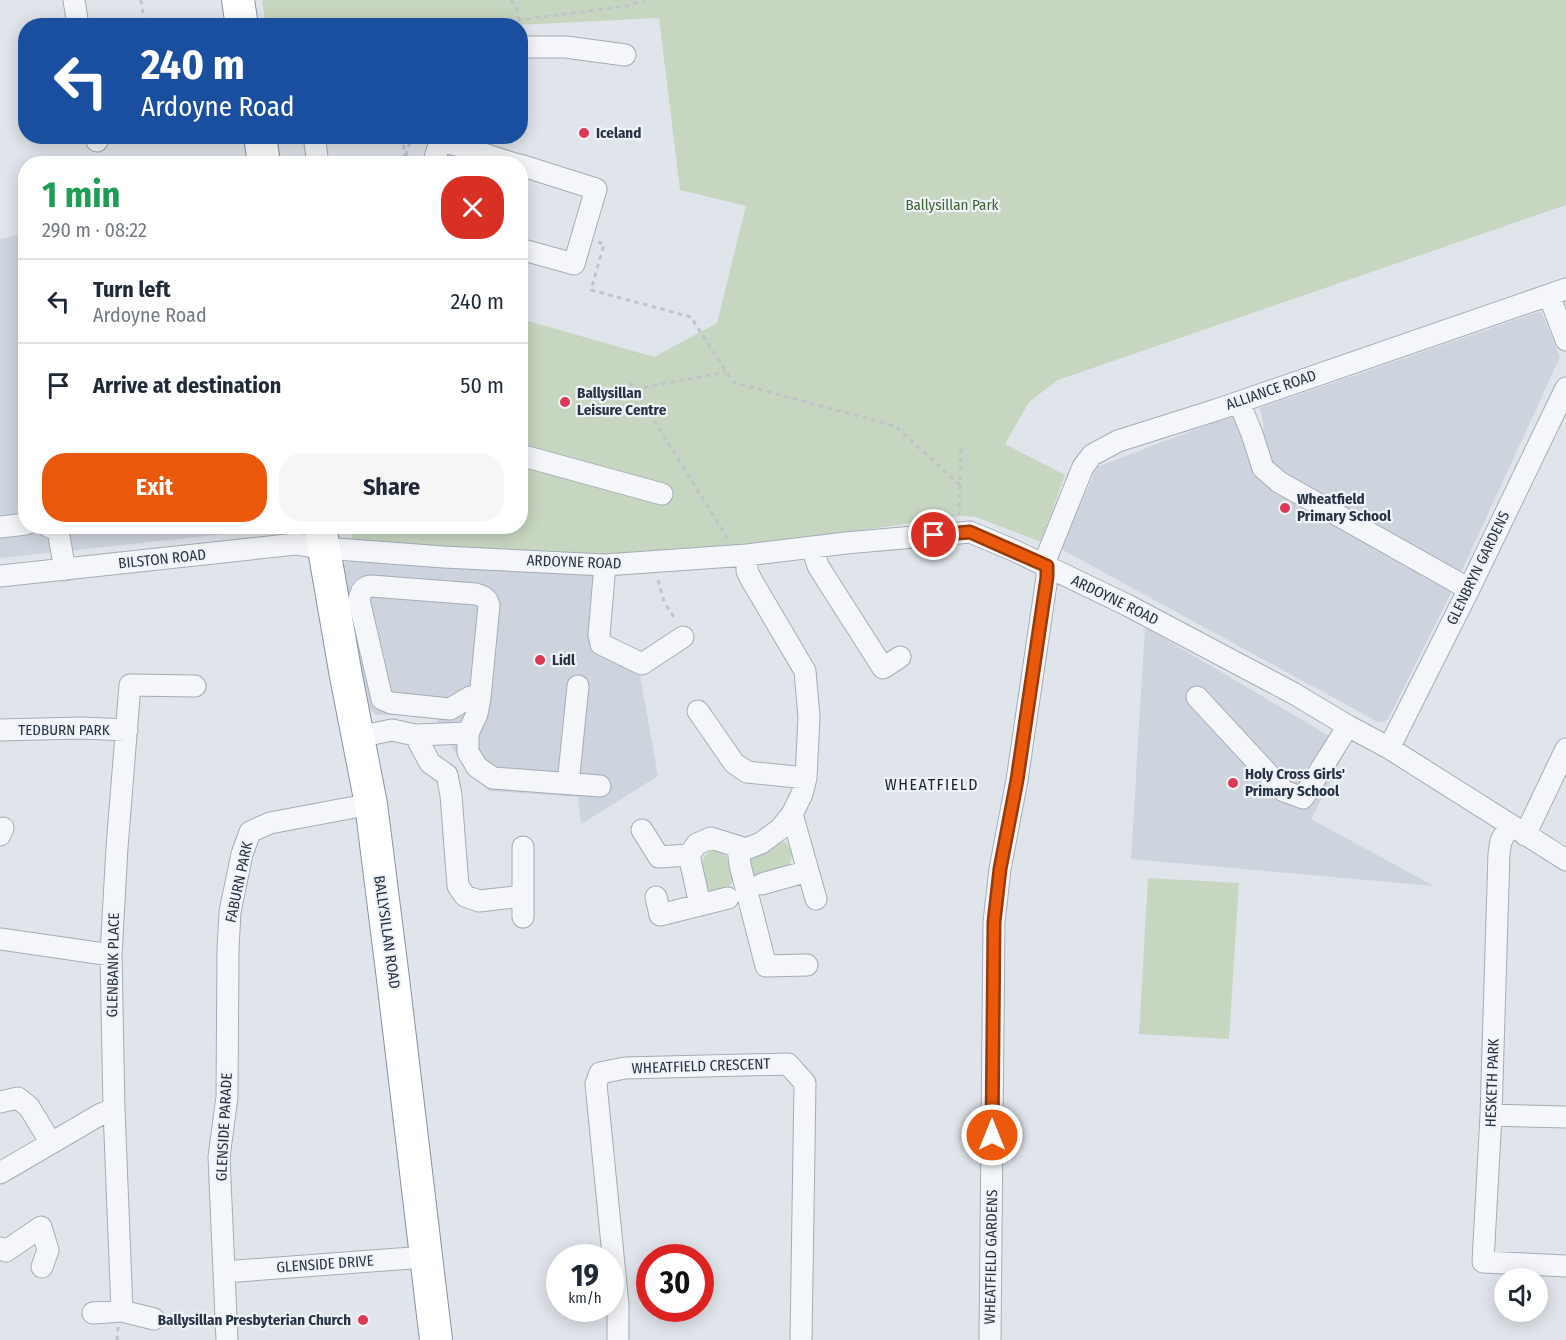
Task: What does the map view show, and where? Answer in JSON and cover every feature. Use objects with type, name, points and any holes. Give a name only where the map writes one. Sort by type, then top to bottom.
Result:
[{"type":"highway","points":[[238,0],[241,18]]},
{"type":"highway","name":"BALLYSILLAN ROAD","points":[[322,537],[371,804],[436,1340]]},
{"type":"street","points":[[74,0],[77,18]]},
{"type":"street","points":[[528,47],[566,47],[625,55]]},
{"type":"street","points":[[456,144],[487,156]]},
{"type":"street","points":[[528,171],[596,189],[574,264],[528,251]]},
{"type":"street","points":[[1557,292],[1566,340]]},
{"type":"street","name":"ALLIANCE ROAD","points":[[1047,566],[1047,556],[1083,467],[1092,455],[1118,441],[1239,402],[1557,292]]},
{"type":"street","name":"GLENBRYN GARDENS","points":[[1389,748],[1566,388]]},
{"type":"street","points":[[1239,402],[1263,468],[1279,482],[1469,589]]},
{"type":"street","points":[[528,457],[662,494]]},
{"type":"street","points":[[0,527],[18,525]]},
{"type":"street","name":"ARDOYNE ROAD","points":[[322,537],[444,556],[605,565],[742,556],[970,532],[1127,605],[1293,693],[1389,748],[1566,860]]},
{"type":"street","points":[[59,534],[65,570]]},
{"type":"street","name":"BILSTON ROAD","points":[[0,576],[296,544],[322,537]]},
{"type":"street","points":[[812,547],[818,566],[883,668],[900,657]]},
{"type":"street","points":[[700,905],[689,855],[697,844],[711,838],[746,849],[761,843],[780,829],[792,813],[802,794],[806,778],[809,717],[805,671],[747,571],[742,556]]},
{"type":"street","points":[[605,565],[598,635],[602,644],[642,664],[680,630]]},
{"type":"street","name":"WHEATFIELD GARDENS","points":[[990,1340],[994,922],[1000,869],[1019,768],[1046,587],[1047,566]]},
{"type":"street","points":[[480,698],[470,696],[450,709],[391,703],[382,699],[359,600],[361,592],[371,586],[476,594],[488,600],[480,698],[477,714],[468,733],[468,752],[477,767],[493,778],[600,786]]},
{"type":"street","name":"GLENBANK PLACE","points":[[122,1311],[111,955],[130,685],[195,686]]},
{"type":"street","points":[[567,784],[578,686]]},
{"type":"street","points":[[1197,697],[1284,791],[1303,798],[1348,726]]},
{"type":"street","points":[[698,711],[734,763],[747,772],[806,778]]},
{"type":"street","name":"TEDBURN PARK","points":[[0,730],[81,728],[127,730]]},
{"type":"street","points":[[358,737],[392,730],[415,735],[468,733]]},
{"type":"street","points":[[415,735],[430,763],[447,775],[451,795],[458,886],[465,896],[479,901],[523,896]]},
{"type":"street","name":"HESKETH PARK","points":[[1566,749],[1518,830],[1501,841],[1499,853],[1491,1115],[1483,1262],[1566,1266]]},
{"type":"street","name":"FABURN PARK","points":[[228,949],[231,912],[242,854],[250,832],[270,823],[371,804]]},
{"type":"street","points":[[792,813],[816,899]]},
{"type":"street","points":[[642,830],[658,856],[689,855]]},
{"type":"street","points":[[523,847],[523,917]]},
{"type":"street","points":[[738,848],[740,865],[766,966],[807,964]]},
{"type":"street","points":[[762,884],[808,871]]},
{"type":"street","points":[[656,897],[660,915],[728,898]]},
{"type":"street","points":[[0,939],[111,955]]},
{"type":"street","name":"GLENSIDE PARADE","points":[[227,1340],[219,1157],[227,1097],[228,949]]},
{"type":"street","name":"WHEATFIELD CRESCENT","points":[[618,1340],[618,1305],[596,1084],[600,1073],[625,1068],[788,1064],[805,1083],[801,1340]]},
{"type":"street","points":[[0,1102],[18,1098],[30,1107],[51,1143]]},
{"type":"street","points":[[0,1173],[101,1114],[114,1109]]},
{"type":"street","points":[[1491,1115],[1566,1117]]},
{"type":"street","points":[[0,1248],[6,1251],[41,1227],[48,1250],[42,1267]]},
{"type":"street","name":"GLENSIDE DRIVE","points":[[224,1272],[425,1257]]},
{"type":"street","points":[[93,1313],[122,1311],[154,1319]]},
{"type":"path","points":[[141,0],[144,18]]},
{"type":"path","points":[[511,0],[519,18]]},
{"type":"path","points":[[528,19],[627,6],[644,0]]},
{"type":"path","points":[[582,237],[604,244],[591,290],[691,317],[735,383],[895,426],[960,485]]},
{"type":"path","points":[[634,389],[726,372]]},
{"type":"path","points":[[630,382],[742,556]]},
{"type":"path","points":[[959,532],[961,445]]},
{"type":"path","points":[[656,562],[658,583],[664,602],[680,630]]},
{"type":"shaded area","points":[[18,235],[18,534],[225,534],[0,558],[0,239]]},
{"type":"shaded area","name":"Wheatfield Primary School","points":[[1541,311],[1560,357],[1457,581],[1388,719],[1383,722],[1378,722],[1061,549],[1097,467],[1233,415],[1252,434],[1264,429],[1260,408]]},
{"type":"shaded area","points":[[360,559],[599,570],[592,644],[638,664],[658,776],[581,824],[578,797],[490,791],[478,782],[453,749],[434,715],[375,715],[366,704],[342,588],[344,563]]},
{"type":"shaded area","name":"Holy Cross Girls' Primary School","points":[[1145,627],[1348,747],[1311,819],[1434,886],[1131,859]]},
{"type":"green space","name":"Ballysillan Park","points":[[262,0],[1566,0],[1566,205],[1058,380],[1029,402],[1005,444],[1065,475],[1041,542],[976,517],[959,516],[774,543],[626,557],[444,551],[352,540],[352,534],[528,534],[528,321],[654,357],[717,323],[746,206],[680,190],[659,18],[528,25],[528,18],[265,18]]},
{"type":"green space","points":[[777,842],[785,842],[790,848],[792,855],[789,865],[786,868],[750,878],[747,864]]},
{"type":"green space","points":[[713,849],[731,862],[736,875],[728,889],[710,891],[704,885],[703,861]]},
{"type":"green space","points":[[1148,878],[1239,883],[1229,1039],[1139,1034]]},
{"type":"place","name":"Iceland","points":[[584,133]]},
{"type":"place","name":"Ballysillan Leisure Centre","points":[[565,402]]},
{"type":"place","name":"Wheatfield Primary School","points":[[1285,508]]},
{"type":"place","name":"Lidl","points":[[540,660]]},
{"type":"place","name":"Holy Cross Girls' Primary School","points":[[1233,783]]},
{"type":"place","name":"Ballysillan Presbyterian Church","points":[[363,1320]]},
{"type":"district","name":"WHEATFIELD","points":[[932,784]]},
{"type":"route","points":[[934,535],[970,532],[1047,566],[1017,780],[1000,869],[994,922],[992,1135]]}]
